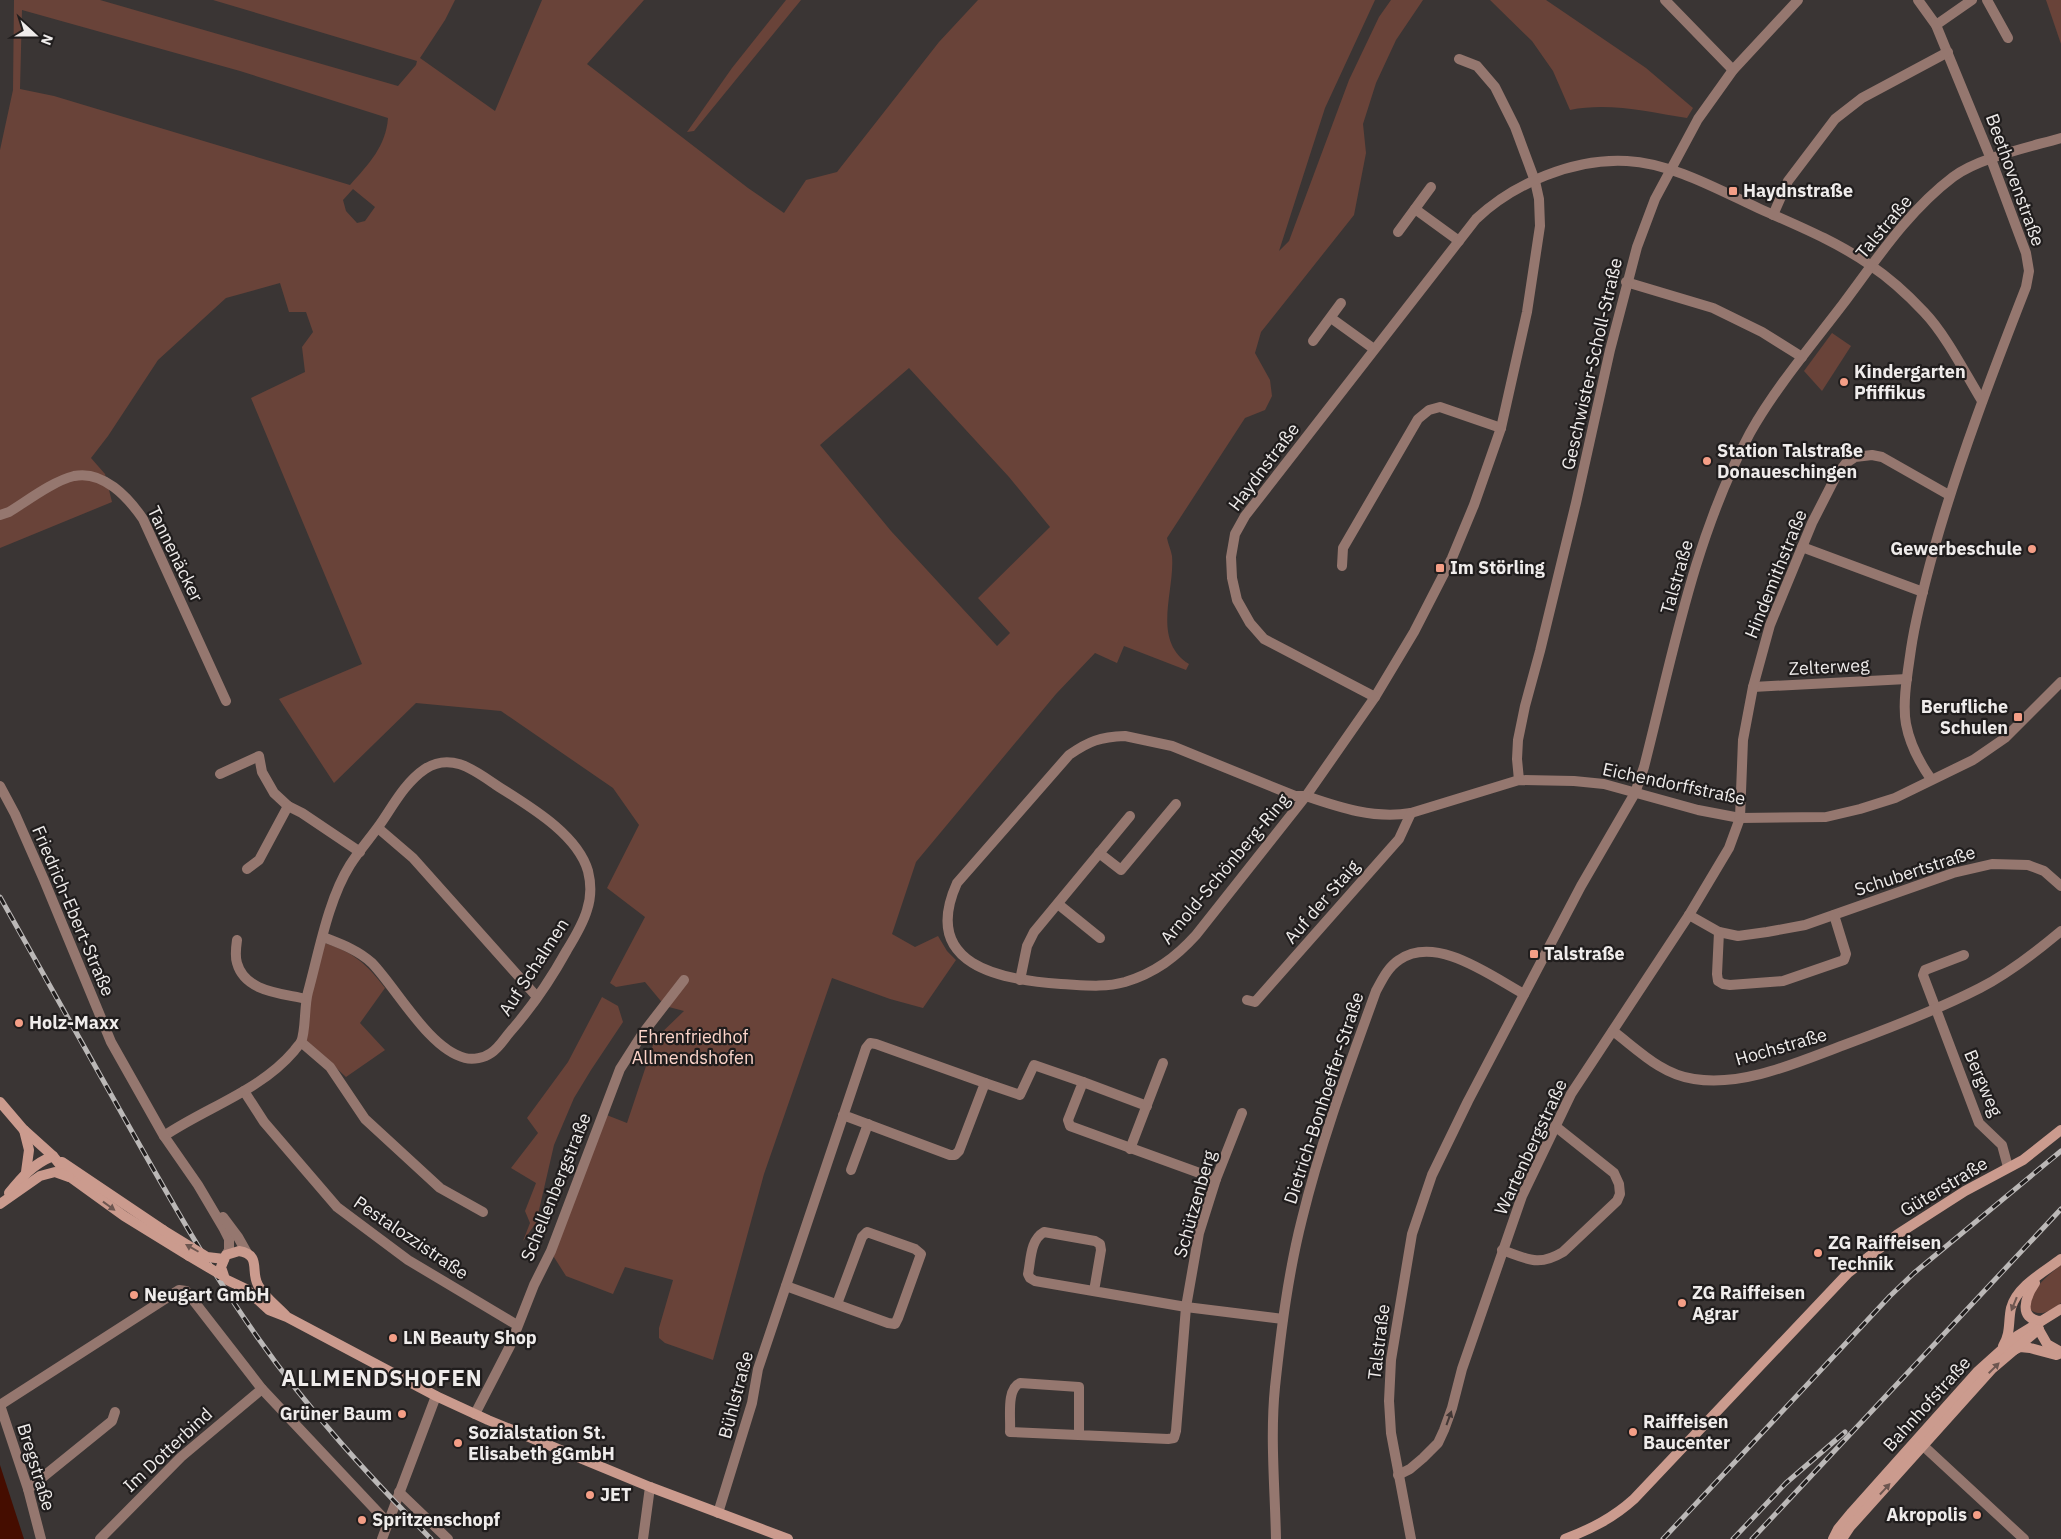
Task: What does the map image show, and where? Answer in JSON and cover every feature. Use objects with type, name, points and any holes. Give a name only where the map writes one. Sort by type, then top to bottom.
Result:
[{"type":"main road","points":[[0,1102],[23,1129],[53,1156],[163,1230],[208,1257],[225,1257],[239,1251],[247,1254]]},
{"type":"main road","points":[[23,1129],[29,1150],[26,1172]]},
{"type":"main road","name":"Güterstraße","points":[[1565,1539],[1603,1523],[1634,1499],[1848,1273],[1898,1234],[1928,1214],[2023,1160],[2061,1130]]},
{"type":"main road","points":[[1,1203],[26,1172],[39,1161],[53,1156]]},
{"type":"main road","points":[[53,1156],[70,1177],[124,1216],[223,1276]]},
{"type":"main road","points":[[1,1203],[40,1176],[55,1172],[70,1177]]},
{"type":"main road","name":"Friedrich-Ebert-Straße","points":[[247,1254],[253,1260],[254,1273],[259,1287],[287,1317]]},
{"type":"main road","name":"Friedrich-Ebert-Straße","points":[[225,1257],[221,1267],[223,1276],[229,1282],[246,1289],[269,1310],[287,1317],[436,1396],[650,1487],[788,1539]]},
{"type":"main road","points":[[2061,1259],[2030,1282],[2018,1295],[2012,1306],[2006,1350],[2020,1348],[2056,1355],[2061,1353]]},
{"type":"main road","points":[[2046,1271],[2033,1285],[2024,1305],[2026,1313],[2040,1325],[2047,1344],[2061,1353]]},
{"type":"main road","points":[[239,1285],[250,1281],[254,1273]]},
{"type":"main road","name":"Bahnhofstraße","points":[[1842,1539],[1977,1372],[2061,1311]]},
{"type":"main road","name":"Bahnhofstraße","points":[[1833,1539],[1838,1529],[1852,1512],[1920,1443]]},
{"type":"street","points":[[1665,0],[1733,70]]},
{"type":"street","name":"Geschwister-Scholl-Straße","points":[[1519,780],[1518,740],[1525,706],[1576,503],[1626,282],[1646,223],[1670,169],[1698,119],[1733,70],[1798,0]]},
{"type":"street","name":"Beethovenstraße","points":[[1918,0],[1936,24],[1948,52],[1991,158],[2026,253],[2028,271],[2026,287],[1982,401],[1949,495],[1923,592],[1907,679],[1906,722],[1912,746],[1921,765],[1931,779]]},
{"type":"street","points":[[1936,24],[1972,0]]},
{"type":"street","points":[[1987,0],[2008,38]]},
{"type":"street","points":[[1773,215],[1788,181],[1835,119],[1862,98],[1948,52]]},
{"type":"street","points":[[1306,796],[1375,697],[1414,632],[1449,564],[1474,506],[1501,428],[1527,312],[1540,226],[1536,181],[1515,126],[1495,87],[1477,66],[1459,59]]},
{"type":"street","name":"Talstraße","points":[[1411,1539],[1391,1433],[1389,1401],[1392,1351],[1412,1234],[1432,1175],[1468,1101],[1581,886],[1635,793],[1644,767],[1699,552],[1734,466],[1750,433],[1802,358],[1890,242],[1922,205],[1954,177],[1991,158],[2061,138]]},
{"type":"street","name":"Haydnstraße","points":[[1375,697],[1264,639],[1250,623],[1237,600],[1232,578],[1231,557],[1235,534],[1244,516],[1459,240],[1476,219],[1509,192],[1571,167],[1599,162],[1647,162],[1670,169],[1843,247],[1872,266],[1924,312],[1936,326],[1982,401]]},
{"type":"street","points":[[1398,232],[1431,187]]},
{"type":"street","points":[[1415,209],[1459,240]]},
{"type":"street","points":[[1626,282],[1713,308],[1762,332],[1802,358]]},
{"type":"street","points":[[1314,341],[1341,303]]},
{"type":"street","points":[[1331,318],[1374,349]]},
{"type":"street","points":[[1342,566],[1343,548],[1418,419],[1429,410],[1440,407],[1501,428]]},
{"type":"street","name":"Hindemithstraße","points":[[1740,818],[1744,740],[1753,687],[1770,625],[1802,547],[1836,476],[1846,463],[1855,457],[1872,455],[1882,457],[1949,495]]},
{"type":"street","name":"Tannenäcker","points":[[0,515],[9,512],[61,481],[73,476],[95,478],[120,492],[136,508],[142,519],[226,701]]},
{"type":"street","points":[[1802,547],[1923,592]]},
{"type":"street","name":"Zelterweg","points":[[1753,687],[1907,679]]},
{"type":"street","name":"Eichendorffstraße","points":[[1306,796],[1346,810],[1393,816],[1411,813],[1519,780],[1574,780],[1604,784],[1698,810],[1740,818],[1826,817],[1895,798],[1973,760],[2005,738],[2061,682]]},
{"type":"street","name":"Arnold-Schönberg-Ring","points":[[1125,736],[1150,740],[1172,746],[1294,796],[1306,796],[1196,935],[1178,955],[1152,971],[1126,982],[1106,986],[1020,980],[1001,976],[978,967],[958,951],[954,945],[947,915],[957,883],[1069,755],[1087,743],[1103,737],[1125,736]]},
{"type":"street","points":[[220,774],[259,756],[262,772],[274,793],[288,806],[302,813],[360,852]]},
{"type":"street","name":"Auf Schalmen","points":[[301,1042],[306,999],[323,938],[338,892],[349,867],[402,792],[424,770],[439,762],[455,762],[473,770],[534,810],[567,838],[577,850],[587,869],[590,885],[588,909],[578,931],[529,1010],[491,1054],[482,1058],[466,1058],[442,1046],[422,1025],[372,964],[346,945],[323,938]]},
{"type":"street","name":"Friedrich-Ebert-Straße","points":[[0,786],[15,814],[44,880],[111,1042],[164,1136],[198,1185],[229,1239],[229,1250],[225,1257]]},
{"type":"street","points":[[1099,853],[1120,870],[1176,804]]},
{"type":"street","points":[[247,870],[258,860],[288,806]]},
{"type":"street","name":"Auf der Staig","points":[[1247,1000],[1255,1002],[1294,959],[1399,839],[1411,813]]},
{"type":"street","points":[[1020,980],[1027,946],[1034,932],[1130,816]]},
{"type":"street","name":"Wartenbergstraße","points":[[1398,1475],[1410,1469],[1423,1458],[1438,1442],[1444,1430],[1462,1369],[1522,1196],[1571,1094],[1689,915],[1729,848],[1740,818]]},
{"type":"street","points":[[378,828],[413,858],[537,997]]},
{"type":"street","name":"Schubertstraße","points":[[1689,915],[1719,932],[1738,936],[1805,926],[1953,873],[1992,864],[2028,865],[2044,871],[2061,886]]},
{"type":"street","points":[[1058,904],[1100,938]]},
{"type":"street","points":[[1719,932],[1718,981],[1730,985],[1783,981],[1844,960],[1846,954],[1834,916]]},
{"type":"street","name":"Hochstraße","points":[[1614,1031],[1658,1067],[1693,1079],[1722,1080],[1747,1076],[1792,1064],[1878,1032],[1981,987],[2023,960],[2061,931]]},
{"type":"street","points":[[237,940],[236,962],[242,976],[253,986],[306,999]]},
{"type":"street","name":"Dietrich-Bonhoeffer-Straße","points":[[1276,1539],[1273,1435],[1275,1389],[1283,1319],[1302,1219],[1328,1126],[1376,991],[1385,974],[1398,960],[1413,952],[1430,951],[1448,955],[1470,964],[1524,994]]},
{"type":"street","points":[[1935,1008],[1922,975],[1925,970],[1964,956]]},
{"type":"street","name":"Schellenbergstraße","points":[[475,1414],[510,1346],[534,1285],[551,1251],[620,1069],[643,1033],[684,980]]},
{"type":"street","name":"Bergweg","points":[[1935,1008],[1979,1123],[2002,1145],[2008,1167]]},
{"type":"street","points":[[164,1136],[186,1121],[244,1091],[284,1062],[301,1042],[330,1067],[365,1119],[440,1188],[483,1212]]},
{"type":"street","name":"Bühlstraße","points":[[718,1513],[752,1403],[758,1369],[866,1048],[870,1043],[1020,1095],[1034,1065],[1083,1082]]},
{"type":"street","points":[[1130,1149],[1163,1063]]},
{"type":"street","points":[[1147,1106],[1083,1082],[1068,1120],[1070,1126],[1216,1179]]},
{"type":"street","points":[[843,1115],[950,1155],[955,1155],[959,1151],[985,1083]]},
{"type":"street","name":"Pestalozzistraße","points":[[244,1091],[264,1122],[337,1207],[408,1260],[517,1325]]},
{"type":"street","name":"Schützenberg","points":[[1079,1433],[1174,1438],[1186,1307],[1199,1233],[1216,1179],[1242,1113]]},
{"type":"street","points":[[851,1170],[868,1124]]},
{"type":"street","points":[[1502,1250],[1534,1262],[1554,1258],[1563,1252],[1617,1201],[1620,1194],[1619,1184],[1614,1173],[1555,1126]]},
{"type":"street","name":"Friedrich-Ebert-Straße","points":[[208,1203],[219,1213],[238,1237],[247,1254]]},
{"type":"street","points":[[786,1286],[888,1323],[895,1324],[921,1254],[915,1248],[867,1232],[862,1237],[837,1304]]},
{"type":"street","points":[[1094,1291],[1101,1250],[1100,1244],[1095,1241],[1044,1232],[1037,1236],[1034,1242],[1028,1274],[1030,1278],[1094,1291],[1186,1307],[1283,1319]]},
{"type":"street","points":[[0,1404],[179,1290],[186,1291],[262,1389],[388,1523]]},
{"type":"street","points":[[1020,1383],[1079,1387],[1079,1433],[1010,1432],[1012,1391],[1015,1385],[1020,1383]]},
{"type":"street","name":"Im Dotterbind","points":[[100,1539],[180,1457],[262,1389]]},
{"type":"street","points":[[382,1539],[436,1396]]},
{"type":"street","name":"Bregstraße","points":[[0,1404],[28,1489],[41,1539]]},
{"type":"street","points":[[28,1489],[112,1421],[116,1412]]},
{"type":"street","points":[[1920,1443],[2024,1539]]},
{"type":"street","points":[[643,1539],[650,1487]]},
{"type":"street","points":[[399,1492],[448,1539]]},
{"type":"green space","name":"Ehrenfriedhof Allmendshofen","points":[[14,0],[100,0],[398,86],[416,65],[417,61],[213,0],[455,0],[445,20],[420,58],[495,111],[542,0],[644,0],[587,64],[748,188],[784,213],[806,180],[837,172],[939,42],[978,0],[1375,0],[1325,108],[1279,251],[1289,241],[1349,80],[1379,17],[1391,0],[1423,0],[1396,40],[1376,83],[1363,124],[1366,153],[1354,215],[1261,332],[1255,353],[1270,380],[1272,396],[1265,410],[1245,418],[1167,538],[1172,556],[1167,614],[1168,629],[1171,642],[1177,654],[1189,664],[1186,670],[1124,646],[1117,663],[1095,653],[1056,694],[916,862],[892,934],[915,947],[938,936],[947,951],[956,960],[923,1008],[890,999],[832,978],[764,1174],[713,1360],[665,1343],[659,1338],[659,1328],[673,1280],[625,1267],[613,1294],[566,1276],[552,1254],[604,1114],[627,1123],[655,1039],[684,1011],[665,1006],[645,982],[616,987],[610,983],[645,917],[607,888],[639,825],[613,788],[501,711],[416,703],[334,783],[279,699],[362,664],[251,398],[305,372],[302,347],[313,332],[306,312],[289,312],[280,283],[226,298],[158,360],[108,436],[91,458],[105,474],[112,502],[0,548],[0,150],[13,90]],"holes":[[[22,10],[240,71],[388,118],[384,137],[370,162],[350,185],[54,96],[20,89]],[[353,189],[375,207],[365,221],[357,223],[346,211],[343,200]],[[909,368],[1009,477],[1050,527],[978,598],[1010,633],[997,646],[891,531],[820,445]]]},
{"type":"green space","points":[[786,0],[801,0],[694,131],[687,132],[732,68]]},
{"type":"green space","points":[[1490,0],[1546,0],[1646,68],[1693,108],[1687,118],[1614,107],[1570,110],[1553,71],[1532,41]]},
{"type":"green space","points":[[2046,0],[2061,0],[2061,44]]},
{"type":"green space","points":[[1832,333],[1851,346],[1822,391],[1804,371]]},
{"type":"green space","points":[[325,943],[359,960],[385,988],[360,1023],[385,1050],[346,1077],[305,1039],[310,1000]]},
{"type":"green space","points":[[602,997],[618,1006],[623,1022],[574,1098],[554,1145],[536,1223],[523,1241],[530,1223],[525,1211],[536,1183],[511,1168],[538,1133],[527,1118],[568,1062]]},
{"type":"green space","points":[[2061,1265],[2061,1303],[2045,1312],[2036,1313],[2032,1311],[2028,1307],[2036,1289]]},
{"type":"shaded area","points":[[0,1465],[24,1539],[0,1539]]},
{"type":"railway","points":[[0,897],[173,1204],[240,1312],[319,1417],[362,1467],[431,1539]]},
{"type":"railway","points":[[1663,1539],[1890,1296],[1914,1273],[2061,1151]]},
{"type":"railway","points":[[1752,1539],[2061,1209]]},
{"type":"railway","points":[[1733,1539],[1786,1483],[1845,1432]]},
{"type":"place","name":"Haydnstraße","points":[[1733,191]]},
{"type":"place","name":"Kindergarten Pfiffikus","points":[[1844,382]]},
{"type":"place","name":"Station Talstraße Donaueschingen","points":[[1707,461]]},
{"type":"place","name":"Gewerbeschule","points":[[2032,549]]},
{"type":"place","name":"Im Störling","points":[[1440,568]]},
{"type":"place","name":"Berufliche Schulen","points":[[2018,717]]},
{"type":"place","name":"Talstraße","points":[[1534,954]]},
{"type":"place","name":"Holz-Maxx","points":[[19,1023]]},
{"type":"place","name":"ZG Raiffeisen Technik","points":[[1818,1253]]},
{"type":"place","name":"Neugart GmbH","points":[[134,1295]]},
{"type":"place","name":"ZG Raiffeisen Agrar","points":[[1682,1303]]},
{"type":"place","name":"LN Beauty Shop","points":[[393,1338]]},
{"type":"place","name":"Grüner Baum","points":[[402,1414]]},
{"type":"place","name":"Raiffeisen Baucenter","points":[[1633,1432]]},
{"type":"place","name":"Sozialstation St. Elisabeth gGmbH","points":[[458,1443]]},
{"type":"place","name":"JET","points":[[590,1495]]},
{"type":"place","name":"Akropolis","points":[[1977,1515]]},
{"type":"place","name":"Spritzenschopf","points":[[362,1520]]},
{"type":"district","name":"ALLMENDSHOFEN","points":[[382,1378]]}]
